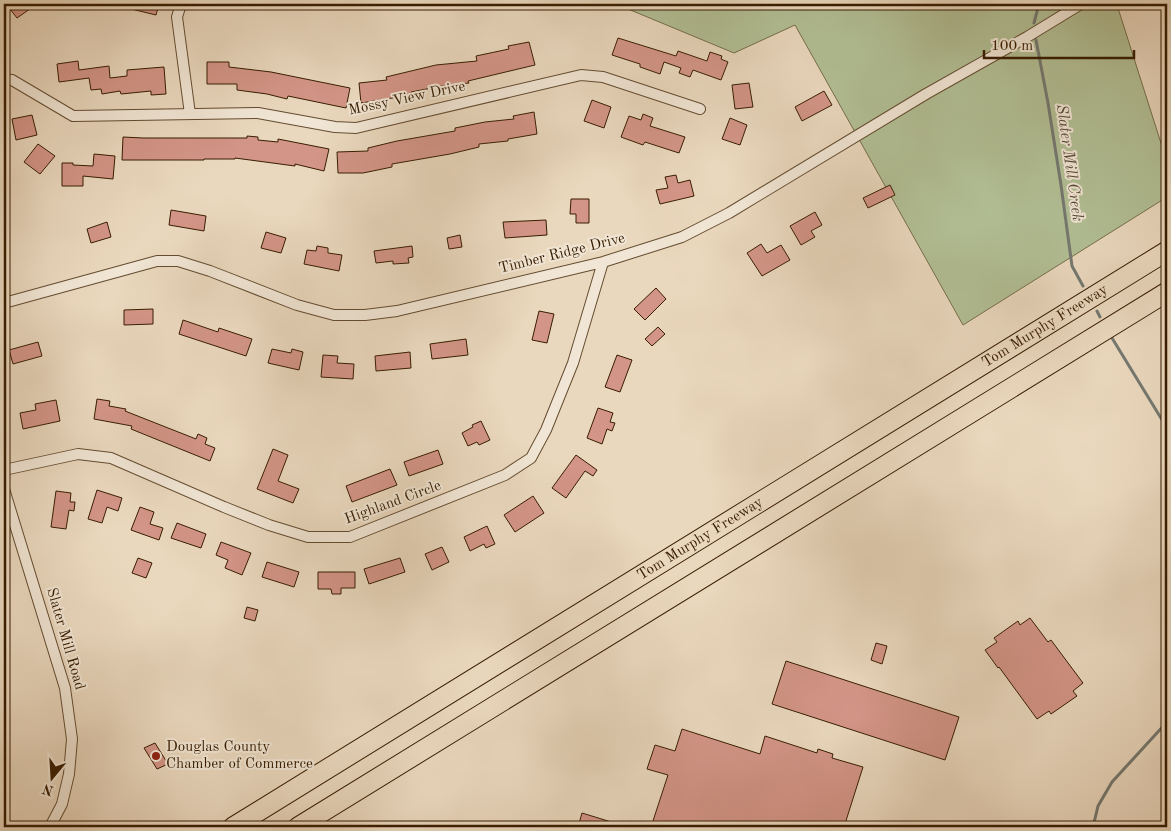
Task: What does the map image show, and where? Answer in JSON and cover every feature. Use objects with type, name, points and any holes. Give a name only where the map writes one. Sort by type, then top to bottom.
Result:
[{"type":"highway","name":"Tom Murphy Freeway","points":[[233,827],[1167,251]]},
{"type":"highway","points":[[298,827],[1167,292]]},
{"type":"highway","points":[[318,827],[412,758]]},
{"type":"street","points":[[181,4],[177,17],[190,114]]},
{"type":"street","name":"Timber Ridge Drive","points":[[4,303],[157,261],[178,261],[210,271],[296,305],[334,315],[365,315],[397,311],[603,262],[682,237],[729,213],[926,94],[1081,4]]},
{"type":"street","name":"Mossy View Drive","points":[[4,79],[12,80],[73,116],[258,113],[335,127],[356,128],[581,75],[603,77],[700,108]]},
{"type":"street","name":"Highland Circle","points":[[4,470],[78,454],[111,458],[224,508],[269,525],[308,537],[350,537],[505,476],[530,458],[546,430],[573,363],[603,262]]},
{"type":"street","name":"Slater Mill Road","points":[[4,489],[65,688],[68,705],[72,739],[69,774],[62,804],[50,827]]},
{"type":"green space","points":[[616,4],[1119,4],[1117,5],[1167,162],[1167,197],[963,325],[795,25],[734,53]]},
{"type":"building","points":[[6,4],[37,4],[17,18]]},
{"type":"building","points":[[123,4],[159,4],[156,15],[123,7]]},
{"type":"building","points":[[618,38],[676,56],[678,51],[707,61],[710,52],[722,56],[721,59],[728,62],[721,80],[693,70],[690,77],[679,73],[681,68],[664,62],[660,74],[640,67],[640,64],[612,55]]},
{"type":"building","points":[[529,42],[535,65],[468,81],[469,83],[442,86],[411,92],[411,95],[361,103],[359,83],[387,80],[386,77],[436,65],[477,61],[476,56],[509,49],[508,46]]},
{"type":"building","points":[[78,61],[79,70],[109,66],[110,78],[127,76],[127,70],[164,67],[166,94],[151,95],[151,91],[121,94],[120,91],[102,94],[101,89],[91,90],[89,78],[59,82],[57,64]]},
{"type":"building","points":[[207,62],[229,62],[229,67],[271,72],[350,88],[346,108],[288,96],[287,99],[237,90],[237,84],[207,84]]},
{"type":"building","points":[[749,83],[753,107],[735,109],[732,85]]},
{"type":"building","points":[[824,91],[832,105],[802,121],[795,107]]},
{"type":"building","points":[[592,100],[611,107],[604,128],[584,121]]},
{"type":"building","points":[[534,112],[537,134],[508,139],[508,141],[479,144],[479,147],[392,164],[392,167],[363,173],[338,173],[337,152],[368,151],[368,148],[397,141],[455,131],[455,128],[485,122],[514,119],[513,116]]},
{"type":"building","points":[[643,114],[653,118],[650,126],[685,137],[679,153],[645,142],[643,145],[621,137],[629,116],[641,120]]},
{"type":"building","points":[[32,115],[37,135],[16,140],[12,119]]},
{"type":"building","points":[[730,118],[747,125],[740,145],[722,139]]},
{"type":"building","points":[[247,136],[258,137],[258,140],[278,142],[278,139],[329,149],[324,171],[295,164],[295,166],[235,158],[122,160],[123,137],[247,138]]},
{"type":"building","points":[[38,144],[55,156],[40,174],[24,162]]},
{"type":"building","points":[[94,154],[115,156],[113,179],[83,176],[83,186],[62,186],[62,163],[93,166]]},
{"type":"building","points":[[676,175],[678,183],[690,180],[694,196],[660,204],[656,190],[668,188],[665,177]]},
{"type":"building","points":[[890,185],[895,195],[868,208],[863,198]]},
{"type":"building","points":[[571,199],[589,199],[589,223],[576,223],[576,214],[570,214]]},
{"type":"building","points":[[171,210],[206,216],[204,231],[169,225]]},
{"type":"building","points":[[815,212],[822,225],[811,231],[815,237],[801,245],[790,226]]},
{"type":"building","points":[[546,220],[547,235],[505,238],[503,222]]},
{"type":"building","points":[[107,222],[111,237],[91,243],[87,229]]},
{"type":"building","points":[[266,232],[286,238],[281,253],[261,248]]},
{"type":"building","points":[[460,235],[462,247],[449,249],[447,238]]},
{"type":"building","points":[[761,244],[767,253],[781,245],[790,260],[762,276],[747,253]]},
{"type":"building","points":[[317,246],[328,248],[328,253],[342,255],[339,271],[304,264],[307,250],[316,251]]},
{"type":"building","points":[[412,246],[413,257],[408,258],[409,263],[393,264],[393,261],[376,263],[374,251]]},
{"type":"building","points":[[656,288],[666,299],[645,320],[634,309]]},
{"type":"building","points":[[153,309],[153,324],[124,325],[124,310]]},
{"type":"building","points":[[539,311],[554,314],[547,343],[532,340]]},
{"type":"building","points":[[183,320],[218,332],[219,328],[252,339],[246,356],[179,334]]},
{"type":"building","points":[[658,327],[665,334],[652,346],[645,339]]},
{"type":"building","points":[[466,339],[468,355],[432,359],[430,344]]},
{"type":"building","points":[[38,342],[42,356],[13,364],[9,350]]},
{"type":"building","points":[[272,349],[291,353],[292,349],[303,352],[299,370],[268,363]]},
{"type":"building","points":[[410,352],[411,368],[376,371],[375,356]]},
{"type":"building","points":[[323,355],[338,356],[337,363],[354,364],[353,379],[321,377]]},
{"type":"building","points":[[617,355],[632,360],[620,392],[605,387]]},
{"type":"building","points":[[97,399],[110,401],[109,406],[126,409],[125,411],[196,439],[198,434],[207,438],[205,444],[215,448],[210,461],[131,429],[132,426],[94,419]]},
{"type":"building","points":[[56,400],[60,421],[23,429],[20,413],[36,410],[35,404]]},
{"type":"building","points":[[598,408],[613,413],[610,422],[615,423],[612,431],[607,429],[602,444],[587,438]]},
{"type":"building","points":[[481,421],[490,440],[479,445],[477,442],[468,446],[462,433]]},
{"type":"building","points":[[273,449],[288,455],[278,481],[299,489],[293,503],[257,489]]},
{"type":"building","points":[[438,450],[443,464],[409,476],[404,462]]},
{"type":"building","points":[[576,455],[597,470],[593,476],[585,471],[566,498],[552,488]]},
{"type":"building","points":[[390,469],[397,485],[352,502],[346,486]]},
{"type":"building","points":[[97,490],[122,498],[118,511],[107,507],[102,523],[88,519]]},
{"type":"building","points":[[56,491],[71,493],[70,502],[75,502],[74,511],[69,510],[66,529],[51,527]]},
{"type":"building","points":[[533,496],[544,513],[515,532],[504,515]]},
{"type":"building","points":[[140,507],[154,512],[150,524],[163,528],[159,540],[131,530]]},
{"type":"building","points":[[177,523],[206,534],[201,548],[171,538]]},
{"type":"building","points":[[487,526],[495,544],[486,548],[484,544],[470,551],[464,537]]},
{"type":"building","points":[[221,542],[251,553],[242,575],[225,568],[228,560],[216,555]]},
{"type":"building","points":[[442,547],[449,562],[432,570],[425,554]]},
{"type":"building","points":[[138,558],[152,563],[146,578],[132,573]]},
{"type":"building","points":[[400,558],[405,572],[369,584],[364,569]]},
{"type":"building","points":[[267,562],[299,572],[294,587],[262,577]]},
{"type":"building","points":[[318,572],[355,572],[355,588],[341,588],[341,594],[332,594],[331,589],[318,589]]},
{"type":"building","points":[[247,607],[258,610],[255,621],[244,618]]},
{"type":"building","points":[[1030,618],[1048,642],[1051,640],[1083,683],[1073,691],[1077,696],[1051,714],[1049,711],[1037,719],[985,650],[997,642],[994,638],[1018,621],[1020,625]]},
{"type":"building","points":[[876,643],[887,646],[882,664],[871,660]]},
{"type":"building","points":[[786,661],[959,717],[945,760],[772,704]]},
{"type":"building","points":[[682,729],[760,754],[765,736],[817,753],[818,749],[833,754],[832,758],[863,767],[844,827],[651,827],[668,775],[647,769],[655,745],[675,751]]},
{"type":"building","name":"Douglas County Chamber of Commerce","points":[[155,743],[168,764],[157,769],[144,748]]},
{"type":"building","points":[[582,813],[621,825],[621,827],[578,827]]},
{"type":"waterway","name":"Slater Mill Creek","points":[[1034,23],[1039,4]]},
{"type":"waterway","name":"Slater Mill Creek","points":[[1036,40],[1048,103],[1072,266],[1083,286]]},
{"type":"waterway","name":"Slater Mill Creek","points":[[1097,311],[1100,317]]},
{"type":"waterway","name":"Slater Mill Creek","points":[[1112,338],[1167,428]]},
{"type":"waterway","points":[[1093,827],[1098,806],[1112,782],[1167,722]]},
{"type":"place","name":"Douglas County Chamber of Commerce","points":[[156,756]]}]
